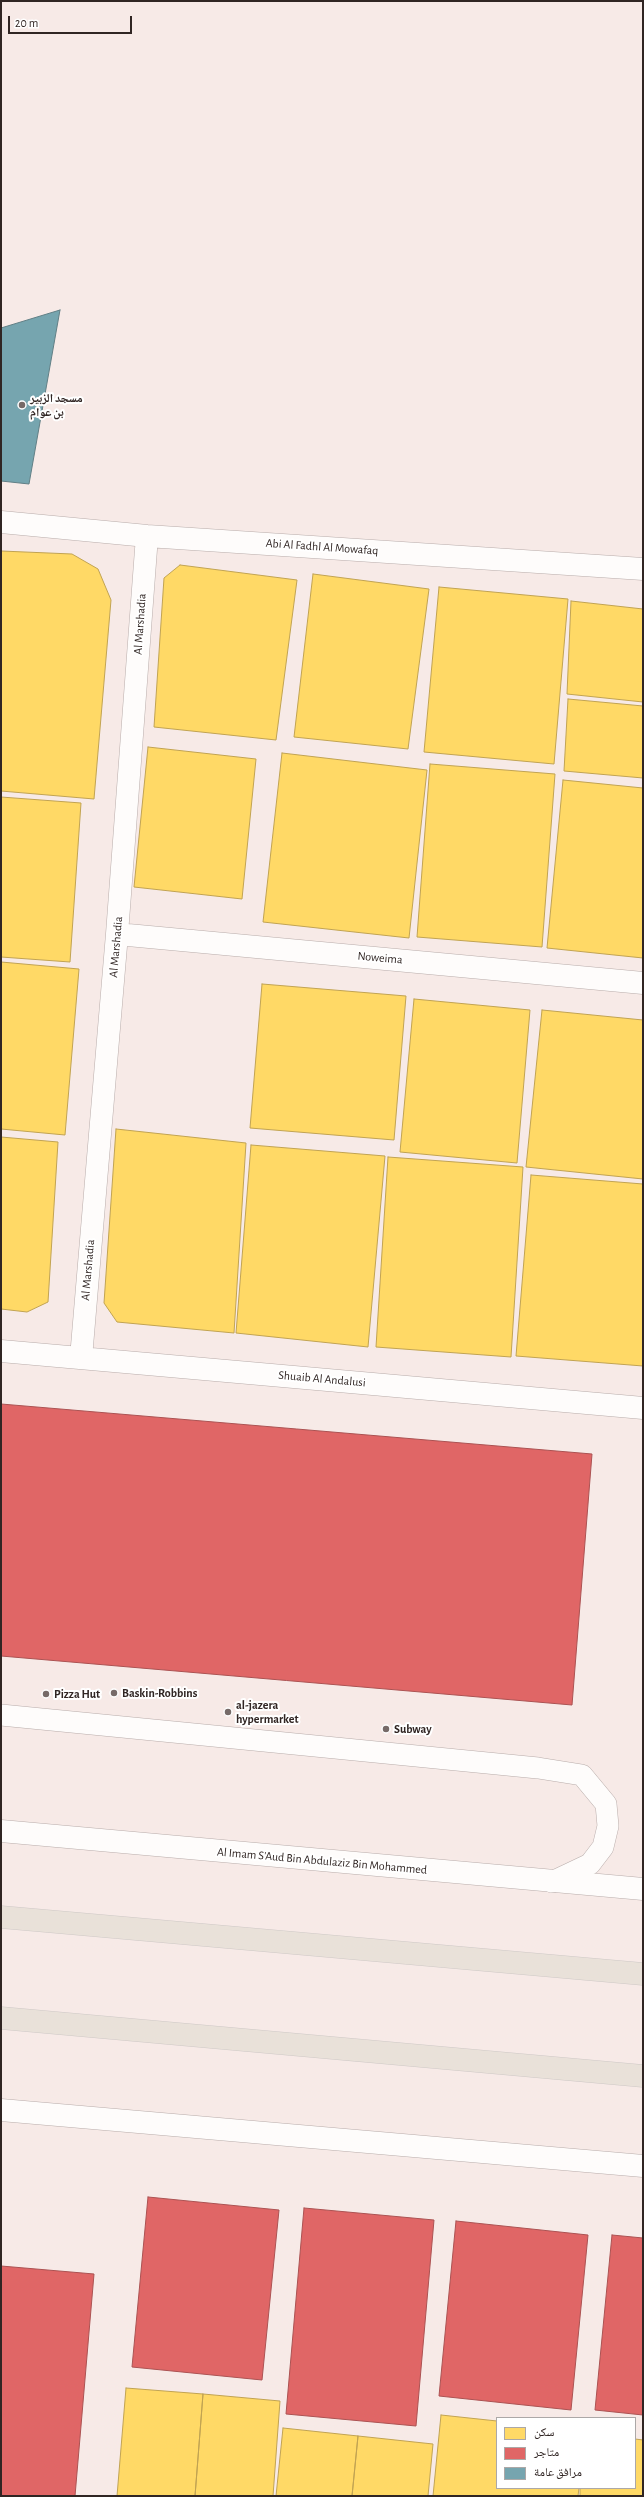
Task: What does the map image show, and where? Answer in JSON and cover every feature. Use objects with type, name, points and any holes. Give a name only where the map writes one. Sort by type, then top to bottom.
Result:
[{"type":"main road","points":[[1,1917],[643,1974]]},
{"type":"main road","points":[[1,2018],[643,2076]]},
{"type":"street","name":"Abi Al Fadhl Al Mowafaq","points":[[1,522],[147,536],[643,568]]},
{"type":"street","name":"Al Marshadia","points":[[81,1358],[117,934],[147,536]]},
{"type":"street","name":"Noweima","points":[[117,934],[643,983]]},
{"type":"street","name":"Shuaib Al Andalusi","points":[[1,1351],[643,1408]]},
{"type":"street","name":"Al Imam S'Aud Bin Abdulaziz Bin Mohammed","points":[[1,1831],[552,1882],[643,1889]]},
{"type":"street","points":[[1,2110],[643,2166]]},
{"type":"lane","points":[[1,1716],[538,1768],[582,1775],[606,1804],[608,1826],[603,1847],[590,1864],[552,1882]]},
{"type":"building: سكن","points":[[1,551],[72,554],[98,569],[111,600],[94,799],[1,791]]},
{"type":"building: سكن","points":[[180,565],[297,580],[276,740],[154,727],[164,578]]},
{"type":"building: سكن","points":[[313,574],[429,589],[408,749],[294,737]]},
{"type":"building: سكن","points":[[439,587],[568,599],[554,764],[424,752]]},
{"type":"building: سكن","points":[[571,601],[643,609],[643,702],[567,694]]},
{"type":"building: سكن","points":[[568,699],[643,706],[643,778],[564,771]]},
{"type":"building: سكن","points":[[148,747],[256,759],[242,899],[134,887]]},
{"type":"building: سكن","points":[[282,753],[427,770],[409,938],[263,922]]},
{"type":"building: سكن","points":[[430,764],[555,774],[542,947],[417,937]]},
{"type":"building: سكن","points":[[563,780],[643,788],[643,958],[547,948]]},
{"type":"building: سكن","points":[[1,797],[81,803],[70,962],[1,957]]},
{"type":"building: سكن","points":[[1,962],[79,969],[65,1135],[1,1129]]},
{"type":"building: سكن","points":[[262,984],[406,996],[394,1140],[250,1128]]},
{"type":"building: سكن","points":[[414,999],[530,1010],[517,1163],[400,1152]]},
{"type":"building: سكن","points":[[542,1010],[643,1020],[643,1179],[526,1167]]},
{"type":"building: سكن","points":[[116,1129],[246,1143],[234,1333],[117,1322],[104,1303]]},
{"type":"building: سكن","points":[[1,1137],[58,1142],[48,1302],[27,1312],[1,1309]]},
{"type":"building: سكن","points":[[251,1145],[385,1156],[368,1347],[236,1333]]},
{"type":"building: سكن","points":[[388,1157],[523,1167],[511,1357],[376,1347]]},
{"type":"building: سكن","points":[[531,1175],[643,1184],[643,1366],[516,1356]]},
{"type":"building: سكن","points":[[126,2388],[203,2394],[195,2496],[117,2496]]},
{"type":"building: سكن","points":[[203,2394],[280,2401],[273,2496],[195,2496]]},
{"type":"building: سكن","points":[[441,2415],[496,2421],[496,2489],[579,2489],[578,2496],[433,2496]]},
{"type":"building: سكن","points":[[283,2428],[358,2436],[352,2496],[276,2496]]},
{"type":"building: سكن","points":[[358,2436],[433,2444],[428,2496],[352,2496]]},
{"type":"building: سكن","points":[[636,2439],[643,2440],[643,2496],[580,2496],[580,2489],[636,2489]]},
{"type":"building: متاجر","points":[[1,1404],[592,1454],[572,1705],[1,1656]]},
{"type":"building: متاجر","points":[[148,2197],[279,2210],[262,2380],[132,2367]]},
{"type":"building: متاجر","points":[[304,2208],[434,2220],[416,2426],[286,2414]]},
{"type":"building: متاجر","points":[[456,2221],[588,2235],[571,2410],[439,2396]]},
{"type":"building: متاجر","points":[[612,2235],[643,2238],[643,2415],[595,2410]]},
{"type":"building: متاجر","points":[[1,2266],[94,2274],[75,2496],[1,2496]]},
{"type":"building: مرافق عامة","name":"مسجد الزبير بن عوام","points":[[60,310],[29,484],[1,481],[1,328]]},
{"type":"place","name":"مسجد الزبير بن عوام","points":[[22,405]]},
{"type":"place","name":"Baskin-Robbins","points":[[114,1693]]},
{"type":"place","name":"Pizza Hut","points":[[46,1694]]},
{"type":"place","name":"al-jazera hypermarket","points":[[228,1712]]},
{"type":"place","name":"Subway","points":[[386,1729]]}]
